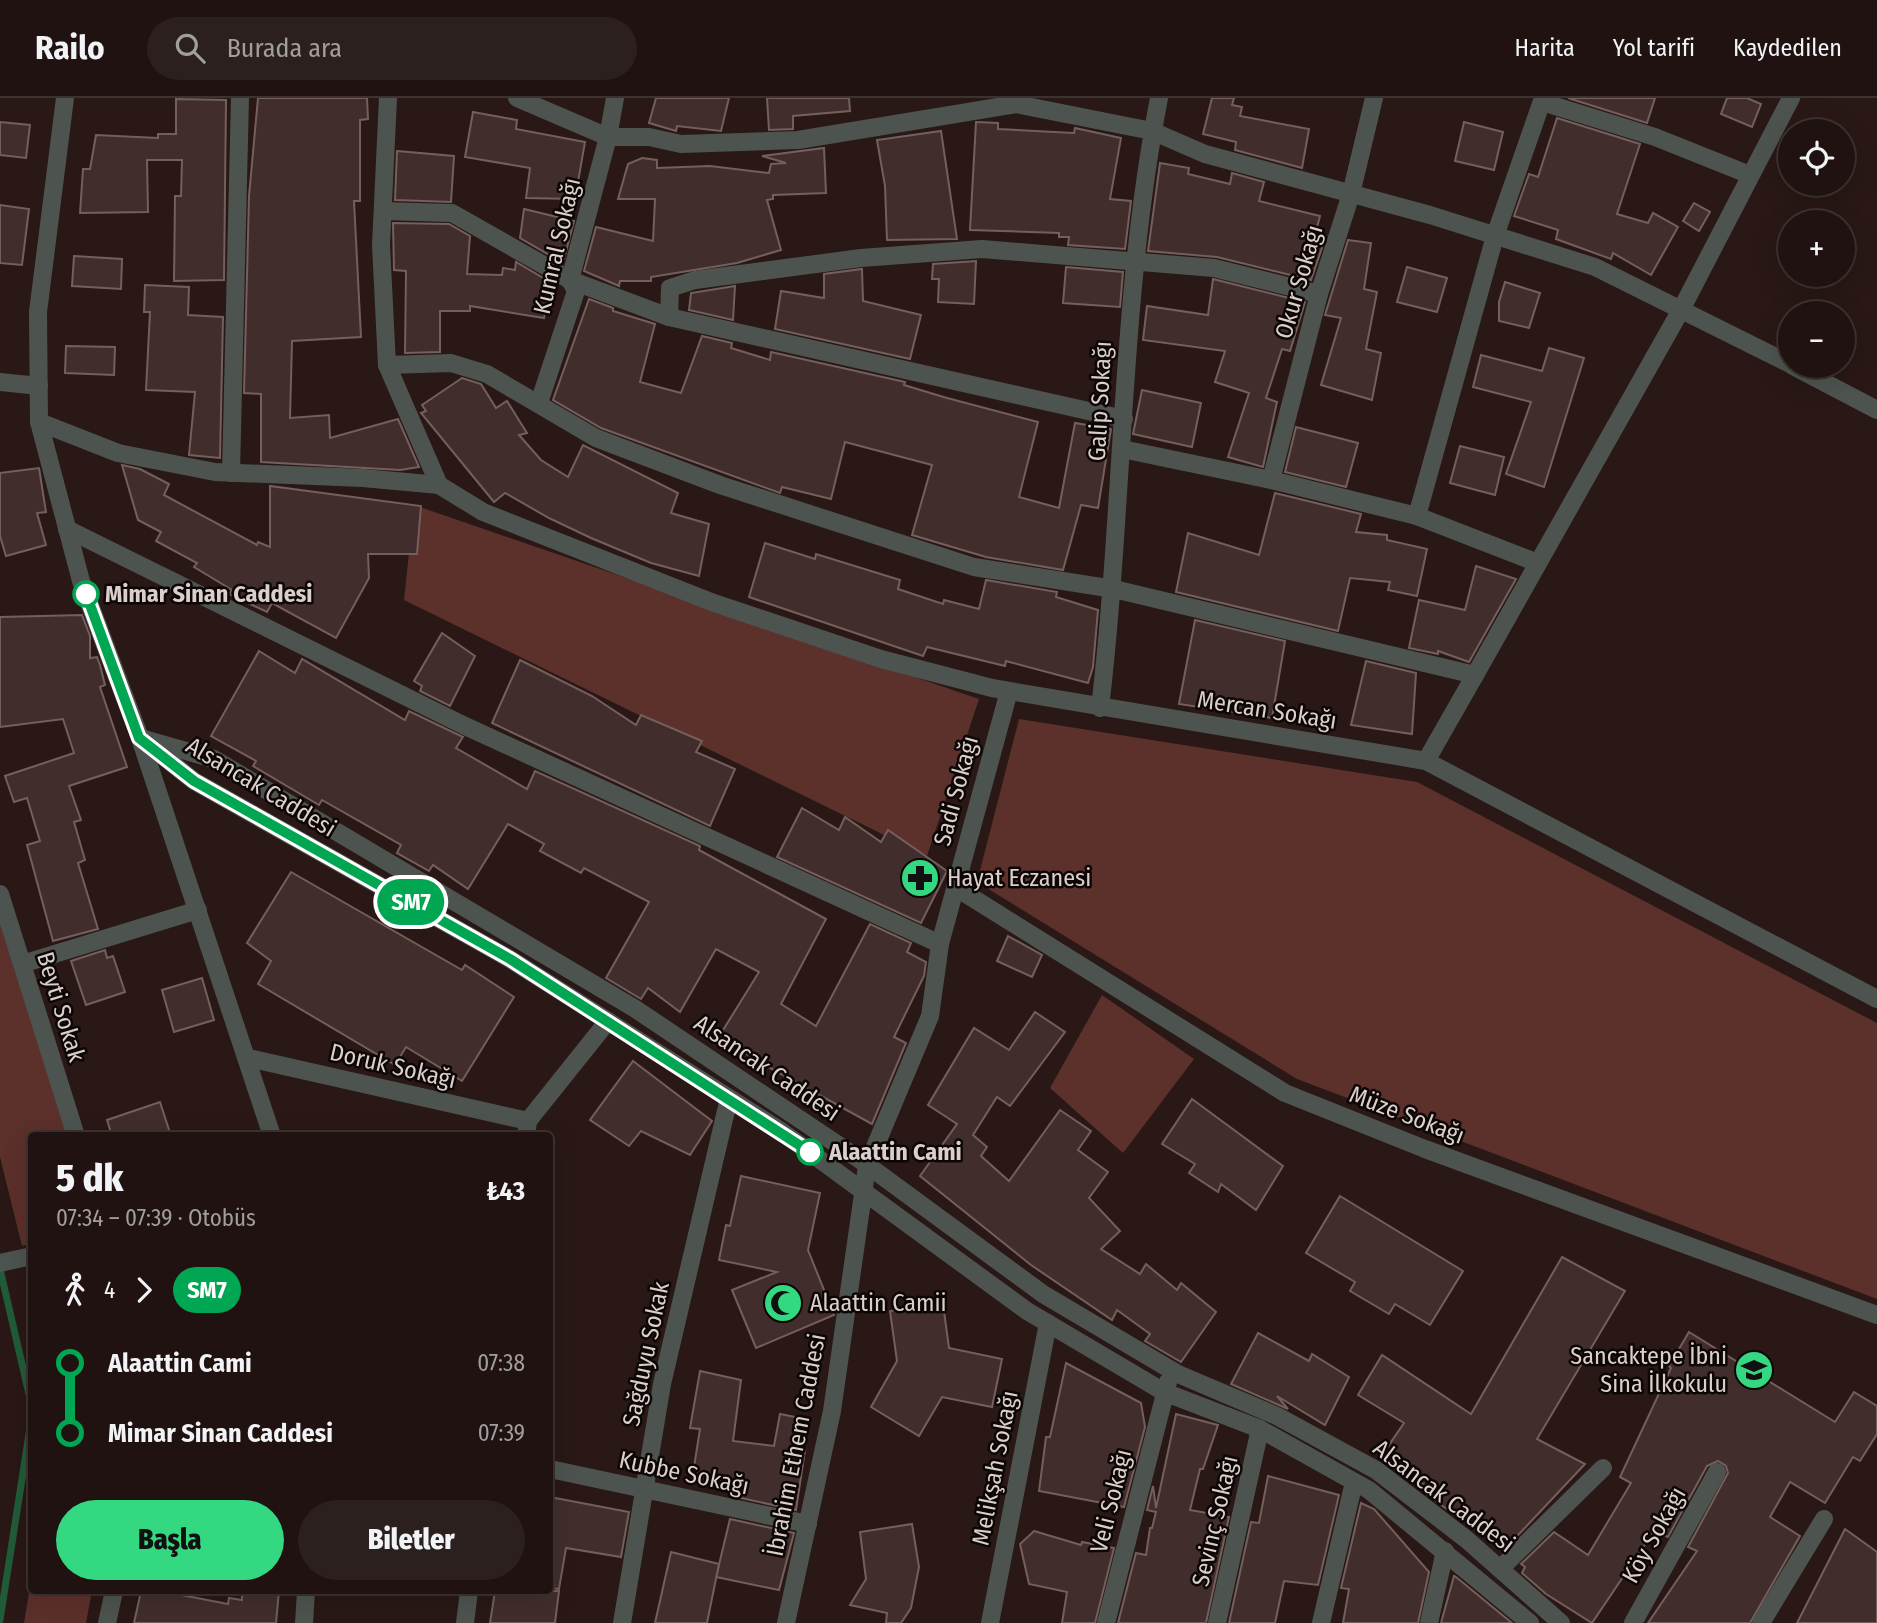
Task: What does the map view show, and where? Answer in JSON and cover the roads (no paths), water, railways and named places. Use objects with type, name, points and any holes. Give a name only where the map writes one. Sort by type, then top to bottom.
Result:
[{"type":"street","points":[[65,98],[38,312],[39,422],[81,581],[139,738],[271,1132]]},
{"type":"street","points":[[231,473],[240,98]]},
{"type":"street","points":[[39,422],[118,453],[231,473],[363,478],[439,485],[387,365],[383,211],[388,98]]},
{"type":"street","points":[[517,98],[608,137],[649,137],[681,145],[798,139],[1016,104],[1152,131],[1205,154],[1351,194],[1595,267],[1778,358]]},
{"type":"street","name":"Kumral Sokağı","points":[[539,403],[576,291],[570,280],[608,137],[615,98]]},
{"type":"street","name":"Galip Sokağı","points":[[1100,708],[1114,589],[1133,260],[1159,98]]},
{"type":"street","name":"Okur Sokağı","points":[[1271,480],[1319,294],[1351,194],[1374,98]]},
{"type":"street","points":[[1426,761],[1682,308],[1791,98]]},
{"type":"street","points":[[1417,516],[1495,236],[1542,100],[1655,137],[1751,175]]},
{"type":"street","points":[[383,211],[452,214],[570,280],[669,317],[1124,419]]},
{"type":"street","points":[[669,317],[670,288],[695,280],[849,260],[982,249],[1214,268],[1269,279],[1319,294]]},
{"type":"street","points":[[387,365],[451,363],[487,373],[596,438],[720,485],[974,566],[1114,589],[1475,675]]},
{"type":"street","points":[[1817,378],[1877,410]]},
{"type":"street","points":[[0,382],[39,386]]},
{"type":"street","points":[[1122,449],[1271,480],[1417,516],[1538,563]]},
{"type":"street","name":"Mercan Sokağı","points":[[439,485],[483,512],[714,603],[881,659],[1009,691],[1426,761],[1877,999]]},
{"type":"street","points":[[67,529],[463,726],[940,944]]},
{"type":"street","name":"Sadi Sokağı","points":[[867,1166],[930,1016],[940,944],[1009,691]]},
{"type":"street","name":"Alsancak Caddesi","points":[[139,738],[194,781],[510,959],[778,1129],[1048,1323],[1164,1392],[1261,1429],[1354,1482],[1445,1551],[1526,1621]]},
{"type":"street","name":"Alsancak Caddesi","points":[[139,738],[214,759],[238,773],[634,1009],[867,1166],[1043,1294],[1173,1371],[1276,1416],[1376,1470],[1500,1569],[1561,1623]]},
{"type":"street","name":"Müze Sokağı","points":[[955,887],[1286,1093],[1424,1149],[1877,1315]]},
{"type":"street","name":"Beyti Sokak","points":[[0,894],[75,1132]]},
{"type":"street","points":[[22,964],[198,911]]},
{"type":"street","points":[[527,1129],[608,1021]]},
{"type":"street","name":"Doruk Sokağı","points":[[248,1058],[527,1129]]},
{"type":"street","name":"Sağduyu Sokak","points":[[622,1623],[662,1384],[729,1098]]},
{"type":"street","points":[[863,1192],[867,1166]]},
{"type":"street","name":"İbrahim Ethem Caddesi","points":[[786,1623],[832,1411],[863,1192]]},
{"type":"street","points":[[0,1263],[26,1258]]},
{"type":"street","name":"Melikşah Sokağı","points":[[990,1623],[1048,1323]]},
{"type":"street","points":[[1164,1392],[1173,1371]]},
{"type":"street","name":"Veli Sokağı","points":[[1106,1623],[1164,1392]]},
{"type":"street","name":"Sevinç Sokağı","points":[[1217,1623],[1261,1429]]},
{"type":"street","points":[[1500,1569],[1603,1468]]},
{"type":"street","name":"Kubbe Sokağı","points":[[553,1470],[807,1524]]},
{"type":"street","name":"Köy Sokağı","points":[[1633,1623],[1717,1472]]},
{"type":"street","points":[[1321,1623],[1354,1482]]},
{"type":"street","points":[[1761,1623],[1824,1519]]},
{"type":"street","points":[[1429,1623],[1445,1551]]},
{"type":"street","points":[[107,1623],[113,1594]]},
{"type":"street","points":[[304,1623],[306,1594]]},
{"type":"street","points":[[465,1623],[469,1594]]},
{"type":"waterway","points":[[0,1269],[28,1390]]},
{"type":"waterway","points":[[0,1620],[28,1441]]},
{"type":"place","name":"Mimar Sinan Caddesi","points":[[86,594]]},
{"type":"place","name":"Hayat Eczanesi","points":[[920,878]]},
{"type":"place","name":"Alaattin Cami","points":[[810,1152]]},
{"type":"place","name":"Alaattin Camii","points":[[783,1303]]},
{"type":"place","name":"Sancaktepe İbni Sina İlkokulu","points":[[1754,1370]]}]
